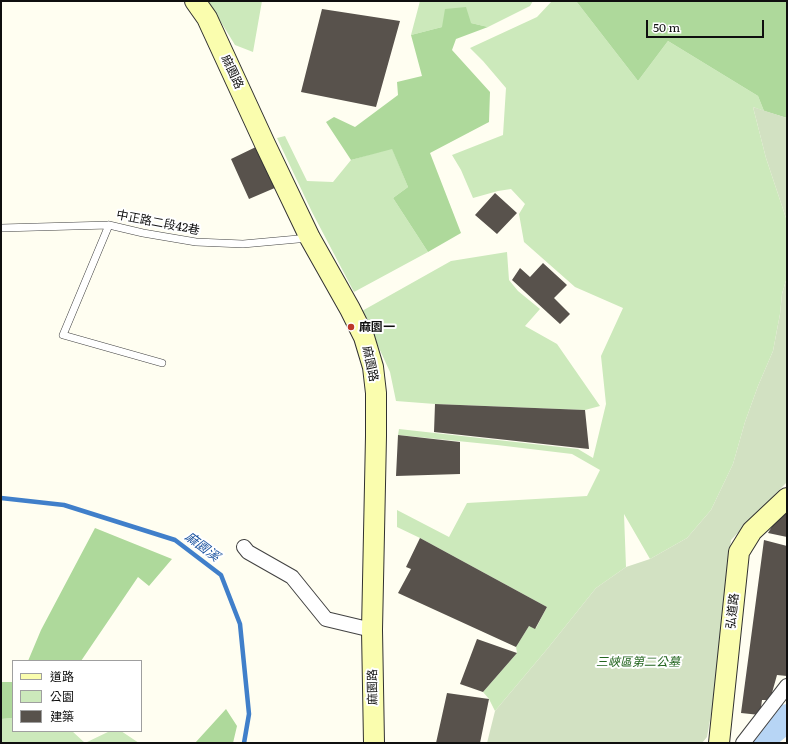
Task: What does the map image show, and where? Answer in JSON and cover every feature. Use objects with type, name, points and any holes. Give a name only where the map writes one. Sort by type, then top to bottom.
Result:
[{"type":"street","name":"麻園路","points":[[195,1],[207,18],[310,238],[364,337],[373,367],[376,393],[372,630],[374,743]]},
{"type":"street","name":"弘道路","points":[[719,743],[739,552],[752,531],[787,498]]},
{"type":"street","points":[[244,547],[248,552],[292,577],[326,619],[372,630]]},
{"type":"street","points":[[743,743],[787,686]]},
{"type":"lane","name":"中正路二段42巷","points":[[1,228],[109,225],[143,233],[196,242],[243,244],[310,238]]},
{"type":"lane","points":[[109,225],[63,335],[162,363]]},
{"type":"green space","points":[[208,1],[262,1],[253,52],[235,45]]},
{"type":"green space","points":[[420,1],[533,1],[530,6],[488,27],[471,23],[442,27],[411,35]]},
{"type":"green space","points":[[552,1],[576,1],[638,81],[668,41],[758,96],[764,111],[753,107],[766,158],[787,221],[787,277],[782,294],[773,351],[745,422],[733,464],[711,510],[687,538],[650,559],[624,514],[626,567],[596,588],[495,711],[489,699],[483,692],[517,653],[516,647],[529,626],[536,628],[547,607],[397,527],[397,510],[449,537],[467,503],[587,496],[600,470],[572,454],[398,435],[399,429],[578,449],[593,458],[606,404],[601,356],[623,308],[575,287],[524,242],[519,214],[525,204],[511,189],[473,198],[461,170],[452,155],[503,135],[506,88],[470,48],[537,17]]},
{"type":"green space","points":[[576,1],[787,1],[787,118],[764,111],[758,96],[668,41],[638,81]]},
{"type":"green space","points":[[466,7],[471,23],[488,27],[456,39],[452,50],[490,92],[489,122],[430,153],[461,233],[428,252],[393,198],[408,187],[392,149],[351,160],[326,122],[334,117],[355,127],[398,95],[397,82],[422,76],[411,35],[442,27],[445,9]]},
{"type":"green space","points":[[753,107],[787,118],[787,221],[766,158]]},
{"type":"green space","points":[[285,136],[307,181],[333,182],[351,160],[392,148],[408,187],[393,198],[428,252],[354,292],[312,212],[277,138]]},
{"type":"green space","points":[[507,252],[509,280],[518,291],[540,309],[525,326],[557,344],[600,406],[585,410],[396,401],[390,372],[362,311],[451,261]]},
{"type":"green space","name":"三峽區第二公墓","points":[[787,277],[787,482],[731,540],[718,675],[707,737],[702,743],[487,743],[495,711],[596,588],[626,567],[650,559],[687,538],[711,510],[733,464],[745,422],[773,351],[782,294]]},
{"type":"green space","points":[[95,528],[172,559],[149,586],[138,577],[82,660],[28,660],[41,630]]},
{"type":"green space","points":[[1,682],[12,682],[12,718],[1,719]]},
{"type":"green space","points":[[226,709],[237,726],[233,743],[195,743]]},
{"type":"green space","points":[[12,718],[12,732],[73,732],[85,743],[1,743],[1,719]]},
{"type":"green space","points":[[108,732],[122,732],[139,743],[85,743]]},
{"type":"building","points":[[322,9],[400,21],[376,107],[301,92]]},
{"type":"building","points":[[260,145],[277,187],[249,199],[231,159]]},
{"type":"building","points":[[495,193],[517,213],[497,234],[475,215]]},
{"type":"building","points":[[543,263],[567,285],[554,298],[570,314],[560,324],[512,280],[520,268],[530,277]]},
{"type":"building","points":[[435,404],[585,410],[589,449],[434,432]]},
{"type":"building","points":[[398,435],[460,442],[460,474],[396,476]]},
{"type":"building","points":[[787,502],[787,537],[768,533]]},
{"type":"building","points":[[420,538],[547,607],[535,629],[529,626],[516,647],[398,593],[411,569],[406,567]]},
{"type":"building","points":[[764,540],[787,546],[787,676],[777,675],[770,700],[762,700],[760,715],[741,713]]},
{"type":"building","points":[[477,639],[517,653],[483,692],[460,684]]},
{"type":"building","points":[[447,693],[489,699],[480,743],[436,743]]},
{"type":"waterway","name":"麻園溪","points":[[1,498],[64,505],[175,540],[221,575],[240,624],[249,714],[244,743]]},
{"type":"waterway","points":[[761,743],[765,736],[787,718]]},
{"type":"place","name":"麻園一","points":[[351,327]]}]
